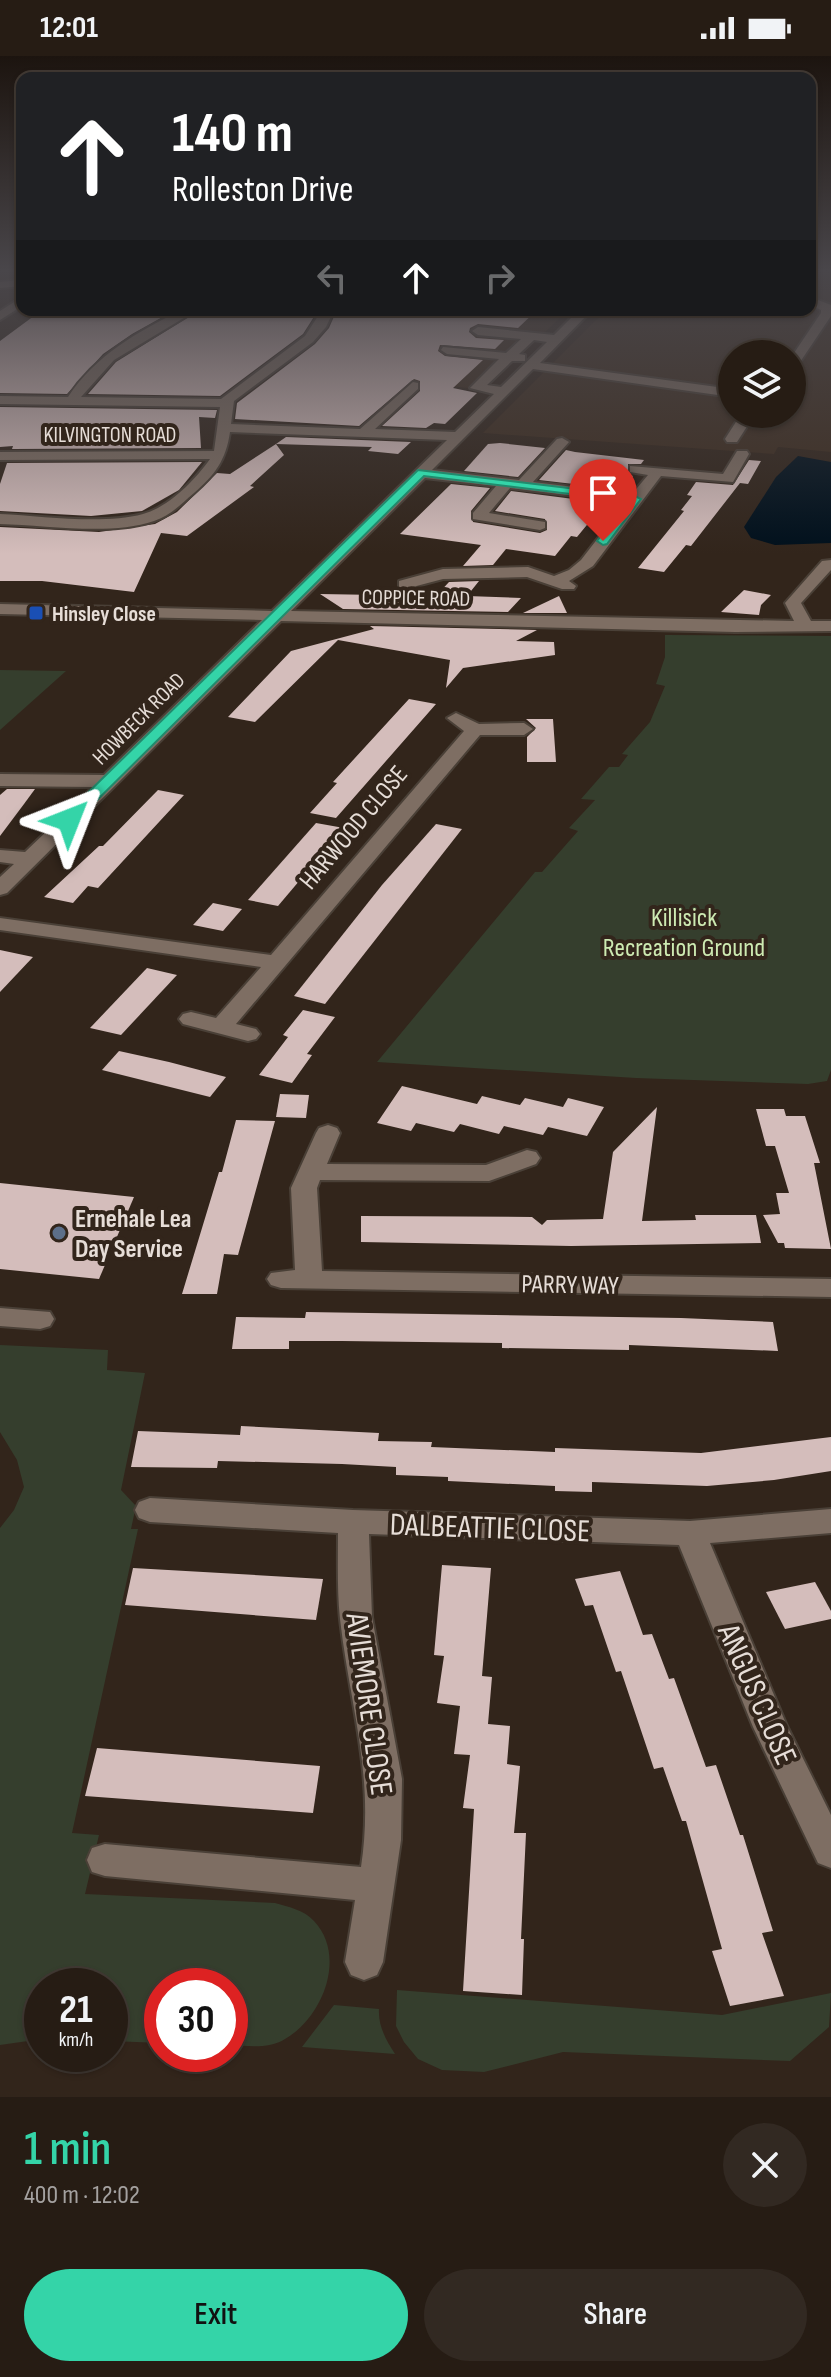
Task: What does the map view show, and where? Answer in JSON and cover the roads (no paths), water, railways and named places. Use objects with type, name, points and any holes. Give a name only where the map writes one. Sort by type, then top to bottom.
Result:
[{"type":"street","points":[[73,399],[103,363]]},
{"type":"street","points":[[0,519],[117,523],[148,518],[164,511],[204,477],[220,455],[226,403],[234,393],[275,363]]},
{"type":"street","points":[[503,363],[477,388],[503,391]]},
{"type":"street","name":"HOWBECK ROAD","points":[[0,889],[532,363]]},
{"type":"street","points":[[541,363],[718,391]]},
{"type":"street","points":[[364,432],[403,391]]},
{"type":"street","points":[[0,400],[226,403]]},
{"type":"street","points":[[224,428],[458,436]]},
{"type":"street","points":[[732,439],[739,428]]},
{"type":"street","points":[[540,525],[498,525],[478,516],[562,442]]},
{"type":"street","points":[[635,469],[728,479],[742,454]]},
{"type":"street","name":"KILVINGTON ROAD","points":[[0,456],[220,455]]},
{"type":"street","points":[[405,584],[443,574],[487,576],[528,572],[561,584],[587,563],[658,471]]},
{"type":"street","points":[[422,473],[635,499]]},
{"type":"street","points":[[805,626],[793,603],[828,564]]},
{"type":"street","name":"COPPICE ROAD","points":[[0,609],[831,626]]},
{"type":"street","points":[[456,718],[475,730],[524,729]]},
{"type":"street","name":"HARWOOD CLOSE","points":[[221,1027],[475,730]]},
{"type":"street","points":[[0,780],[108,781]]},
{"type":"street","points":[[0,856],[29,859]]},
{"type":"street","points":[[0,924],[276,962]]},
{"type":"street","points":[[191,1019],[248,1034]]},
{"type":"street","points":[[309,1279],[304,1188],[328,1133]]},
{"type":"street","points":[[311,1172],[489,1173],[527,1158]]},
{"type":"street","name":"PARRY WAY","points":[[281,1279],[831,1288]]},
{"type":"street","points":[[0,1317],[40,1319]]},
{"type":"street","name":"DALBEATTIE CLOSE","points":[[150,1510],[353,1522],[690,1533],[831,1521]]},
{"type":"street","name":"AVIEMORE CLOSE","points":[[353,1522],[356,1617],[384,1779],[383,1840],[364,1962]]},
{"type":"street","name":"ANGUS CLOSE","points":[[690,1533],[770,1727],[831,1852]]},
{"type":"street","points":[[105,1860],[377,1885]]},
{"type":"water","points":[[798,456],[831,462],[831,543],[775,545],[751,538],[744,527],[776,477]]},
{"type":"place","name":"Hinsley Close","points":[[36,613]]},
{"type":"place","name":"Ernehale Lea Day Service","points":[[59,1233]]},
{"type":"park label","name":"Killisick Recreation Ground","points":[[684,932]]}]
